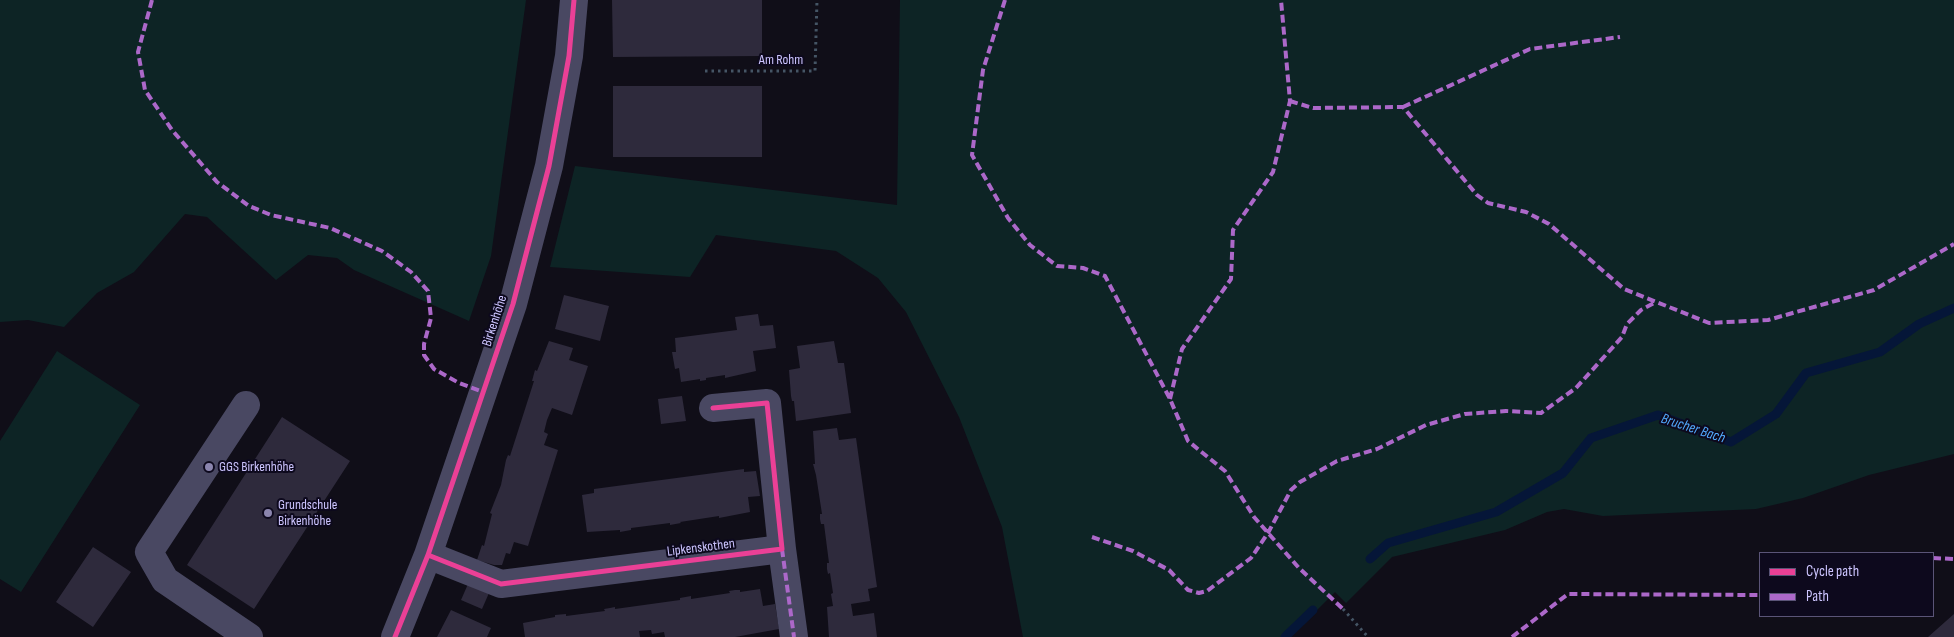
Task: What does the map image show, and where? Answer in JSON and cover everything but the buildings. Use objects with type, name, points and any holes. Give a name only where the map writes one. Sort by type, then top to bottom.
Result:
[{"type":"street","name":"Birkenhöhe","points":[[395,637],[428,555],[518,285],[548,166],[569,56],[574,0]]},
{"type":"street","points":[[713,408],[767,403],[782,549],[794,637]]},
{"type":"street","points":[[246,405],[149,552],[165,580],[249,637]]},
{"type":"street","name":"Lipkenskothen","points":[[428,555],[501,584],[782,549]]},
{"type":"path","points":[[1343,609],[1368,637]]},
{"type":"green space","points":[[0,0],[526,0],[491,256],[469,321],[354,270],[337,258],[308,255],[276,280],[207,217],[185,214],[134,272],[97,293],[64,327],[28,320],[0,322]]},
{"type":"green space","points":[[900,0],[1954,0],[1954,454],[1869,475],[1803,498],[1756,509],[1603,516],[1564,509],[1547,512],[1505,530],[1392,557],[1346,603],[1335,592],[1290,637],[1023,637],[1002,527],[959,417],[906,312],[878,278],[836,251],[716,235],[690,277],[550,267],[575,166],[897,205]]},
{"type":"green space","points":[[57,351],[140,405],[21,592],[0,579],[0,441]]},
{"type":"waterway","name":"Brucher Bach","points":[[1370,559],[1388,543],[1496,512],[1563,473],[1591,438],[1658,415],[1731,442],[1776,414],[1806,373],[1880,352],[1919,324],[1954,308]]},
{"type":"waterway","name":"Brucher Bach","points":[[1285,637],[1313,610]]},
{"type":"marked path","points":[[152,0],[138,52],[145,90],[172,130],[217,182],[249,206],[271,215],[330,228],[382,251],[411,272],[428,291],[431,318],[424,344],[424,355],[434,369],[459,383],[483,392]]},
{"type":"marked path","points":[[1005,0],[983,70],[972,155],[1008,218],[1030,245],[1057,266],[1083,268],[1105,276],[1170,399],[1188,441],[1225,471],[1254,517],[1299,568],[1343,609]]},
{"type":"marked path","points":[[1170,399],[1182,349],[1231,279],[1233,230],[1273,172],[1290,101],[1281,0]]},
{"type":"marked path","points":[[1403,107],[1530,49],[1620,37]]},
{"type":"marked path","points":[[1290,101],[1313,108],[1403,107],[1477,195],[1488,203],[1526,212],[1549,224],[1624,289],[1709,323],[1768,320],[1874,290],[1954,244]]},
{"type":"marked path","points":[[1092,537],[1133,551],[1169,570],[1188,590],[1199,593],[1207,591],[1251,558],[1268,533],[1291,490],[1300,482],[1337,461],[1377,449],[1426,425],[1465,414],[1506,411],[1541,413],[1576,388],[1622,337],[1627,324],[1641,310],[1656,302]]},
{"type":"marked path","points":[[782,549],[794,637]]},
{"type":"marked path","points":[[1934,558],[1954,559]]},
{"type":"marked path","points":[[1512,637],[1568,594],[1759,595]]},
{"type":"cycle path","points":[[395,637],[428,555],[513,304],[549,166],[569,56],[574,0]]},
{"type":"cycle path","points":[[428,555],[501,584],[782,549],[767,403],[713,408]]},
{"type":"place","name":"GGS Birkenhöhe","points":[[209,467]]},
{"type":"place","name":"Grundschule Birkenhöhe","points":[[268,513]]}]
